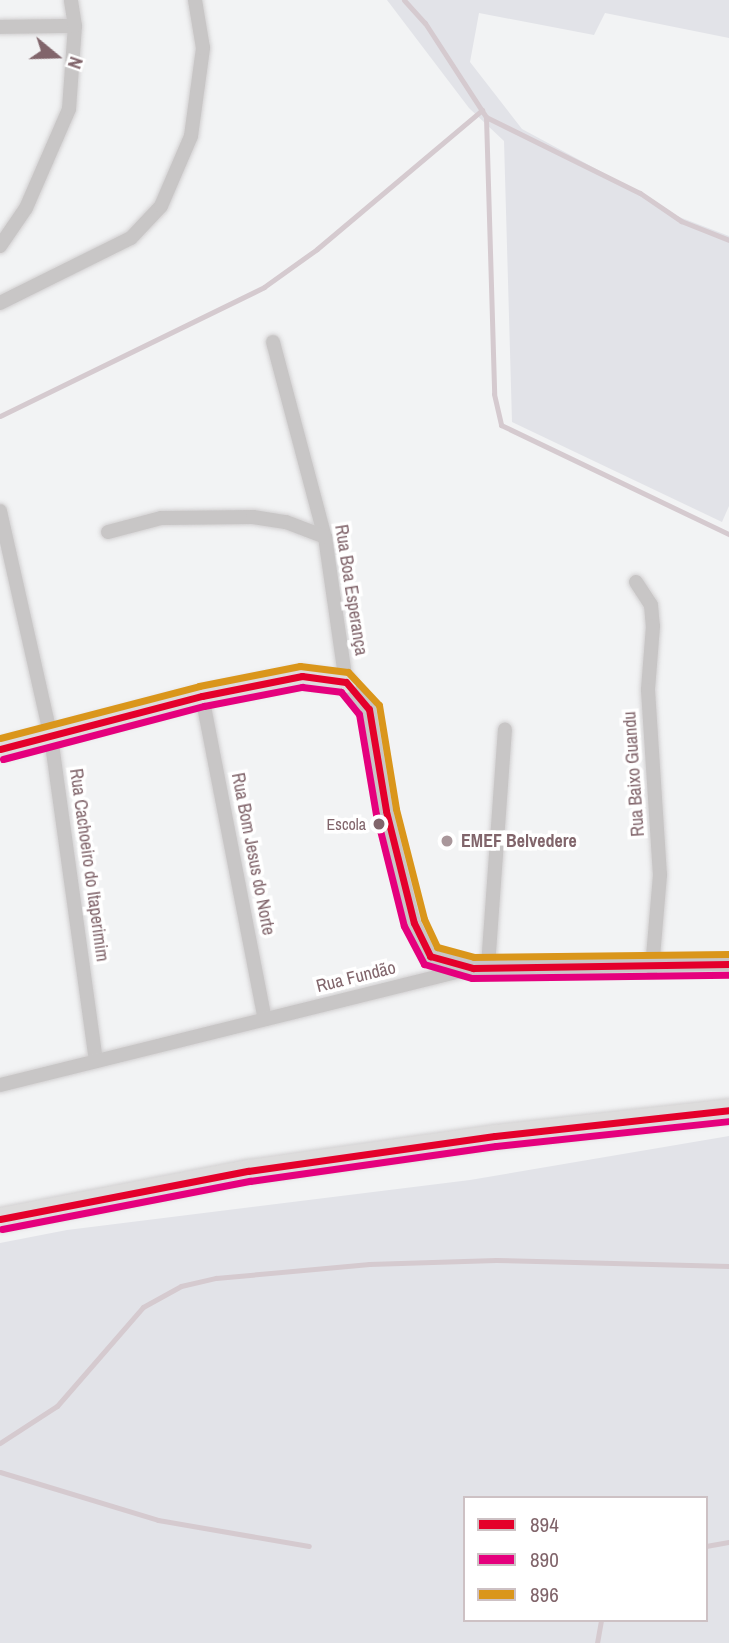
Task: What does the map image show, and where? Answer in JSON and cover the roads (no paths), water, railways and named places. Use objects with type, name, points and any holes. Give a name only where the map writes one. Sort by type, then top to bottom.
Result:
[{"type":"main road","points":[[0,1219],[247,1171],[640,1118],[729,1110]]},
{"type":"main road","points":[[640,1118],[729,1117]]},
{"type":"street","points":[[0,246],[26,208],[69,109],[75,26],[71,0]]},
{"type":"street","points":[[0,303],[131,238],[161,206],[191,136],[203,48],[195,0]]},
{"type":"street","points":[[0,27],[75,26]]},
{"type":"street","name":"Rua Boa Esperança","points":[[273,342],[325,537],[346,682],[369,709],[386,811],[414,923],[430,956],[473,968]]},
{"type":"street","name":"Rua Cachoeiro do Itaperimim","points":[[0,511],[51,737],[96,1061]]},
{"type":"street","points":[[108,532],[161,518],[253,517],[286,522],[325,537]]},
{"type":"street","name":"Rua Baixo Guandu","points":[[636,582],[651,605],[653,626],[648,690],[660,875],[652,968]]},
{"type":"street","points":[[0,749],[202,696],[302,676],[346,682]]},
{"type":"street","name":"Rua Bom Jesus do Norte","points":[[202,696],[265,1019]]},
{"type":"street","points":[[488,966],[505,730]]},
{"type":"street","name":"Rua Fundão","points":[[0,1085],[473,968],[652,968],[729,964]]},
{"type":"waterway","points":[[404,0],[425,23],[486,117],[640,193],[681,221],[729,240]]},
{"type":"waterway","points":[[0,416],[264,287],[317,249],[482,110]]},
{"type":"waterway","points":[[486,117],[494,394],[501,425],[729,534]]},
{"type":"waterway","points":[[0,1443],[57,1406],[143,1307],[181,1286],[216,1278],[369,1264],[496,1260],[729,1266]]},
{"type":"waterway","points":[[0,1472],[158,1520],[309,1546]]},
{"type":"waterway","points":[[708,1546],[729,1542]]},
{"type":"waterway","points":[[597,1643],[601,1622]]},
{"type":"place","name":"Escola","points":[[379,824]]},
{"type":"place","name":"EMEF Belvedere","points":[[447,841]]}]
